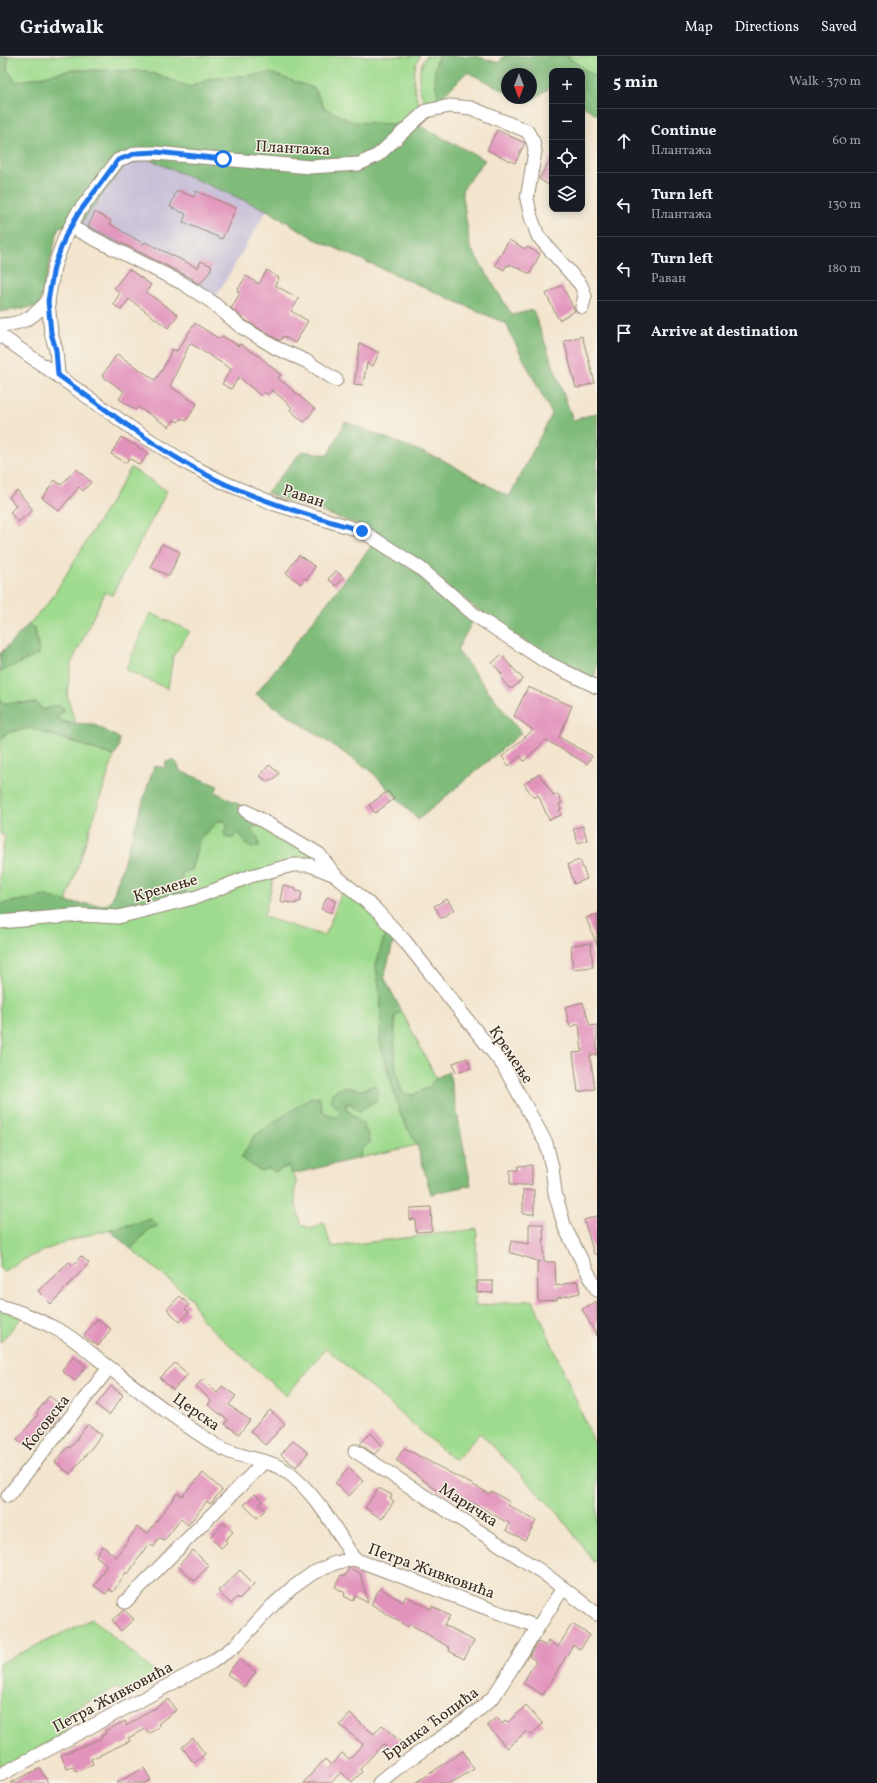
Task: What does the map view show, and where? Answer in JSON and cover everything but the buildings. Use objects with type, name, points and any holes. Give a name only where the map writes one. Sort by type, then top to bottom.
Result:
[{"type":"street","name":"Плантажа","points":[[58,375],[56,350],[51,333],[48,301],[54,267],[70,227],[118,160],[137,153],[156,152],[310,168],[360,164],[378,155],[426,111],[450,106],[471,108],[527,131],[533,140],[535,151],[527,199],[531,217],[538,236],[581,285],[585,296],[582,307]]},
{"type":"street","points":[[70,227],[182,283],[212,302],[240,326],[276,348],[306,361],[336,380]]},
{"type":"street","points":[[0,325],[24,321],[33,316],[48,301]]},
{"type":"street","name":"Раван","points":[[0,335],[137,432],[188,464],[225,483],[275,504],[362,531],[420,568],[482,620],[546,662],[597,687]]},
{"type":"street","name":"Кремење","points":[[246,811],[319,854],[334,875],[375,909],[404,940],[503,1065],[546,1143],[552,1167],[555,1193],[565,1228],[597,1290]]},
{"type":"street","name":"Кремење","points":[[0,922],[81,915],[118,917],[197,897],[251,876],[293,865],[310,866],[334,875]]},
{"type":"street","name":"Церска","points":[[0,1306],[19,1311],[65,1334],[109,1368],[218,1447],[264,1462],[275,1464],[286,1471],[307,1489],[334,1526],[354,1559]]},
{"type":"street","name":"Косовска","points":[[8,1496],[109,1368]]},
{"type":"street","name":"Маричка","points":[[355,1451],[542,1572],[563,1588]]},
{"type":"street","points":[[125,1602],[264,1462]]},
{"type":"street","name":"Петра Живковића","points":[[0,1774],[218,1658],[235,1646],[272,1606],[292,1588],[313,1573],[335,1563],[354,1559],[538,1627]]},
{"type":"street","points":[[538,1627],[563,1588],[597,1614]]},
{"type":"street","name":"Бранка Ћопића","points":[[379,1783],[416,1754],[482,1708],[504,1683],[538,1627]]},
{"type":"shaded area","points":[[148,159],[267,210],[214,300],[76,230],[126,165]]},
{"type":"green space","points":[[0,56],[8,56],[7,70],[16,82],[72,70],[146,71],[190,87],[210,79],[270,73],[314,88],[324,108],[352,122],[418,125],[485,160],[462,190],[470,247],[512,315],[533,310],[573,420],[597,413],[597,664],[594,679],[543,654],[480,611],[366,527],[266,493],[302,451],[328,455],[345,422],[443,460],[509,497],[552,414],[510,333],[507,324],[315,239],[267,210],[148,159],[125,165],[76,230],[59,226],[39,306],[0,312]]},
{"type":"green space","points":[[8,56],[420,56],[415,69],[414,82],[416,96],[422,109],[405,125],[352,122],[324,108],[314,88],[210,79],[190,87],[146,71],[72,70],[16,82],[7,70]]},
{"type":"green space","points":[[426,56],[439,56],[436,61],[438,97],[441,98],[434,106],[428,108],[424,102],[419,82],[419,75]]},
{"type":"green space","points":[[439,56],[475,56],[499,63],[504,56],[566,56],[583,68],[549,68],[549,88],[537,97],[537,68],[501,68],[501,89],[467,72],[441,98],[438,97],[435,82],[435,66]]},
{"type":"green space","points":[[566,56],[597,56],[597,74],[594,76],[585,68]]},
{"type":"green space","points":[[585,70],[594,76],[597,74],[597,115],[585,107]]},
{"type":"green space","points":[[131,468],[167,491],[112,595],[105,592],[71,664],[67,695],[75,723],[64,722],[54,718],[37,703],[2,703],[0,700],[0,672],[39,654],[35,628],[28,625],[50,601]]},
{"type":"green space","points":[[373,544],[416,572],[472,622],[457,650],[521,733],[418,820],[370,770],[256,694]]},
{"type":"green space","points":[[150,613],[190,631],[173,656],[168,689],[126,670]]},
{"type":"green space","points":[[28,625],[35,628],[39,654],[0,672],[0,654]]},
{"type":"green space","points":[[0,700],[2,703],[37,703],[42,710],[58,705],[65,709],[57,719],[65,723],[93,724],[119,738],[119,746],[114,756],[31,728],[6,733],[0,742]]},
{"type":"green space","points":[[31,728],[114,756],[66,902],[46,896],[0,904],[0,862],[5,836],[0,834],[0,742],[6,733]]},
{"type":"green space","points":[[173,760],[177,763],[180,771],[218,786],[215,792],[244,807],[259,822],[251,831],[258,837],[259,846],[252,848],[245,844],[241,835],[238,833],[233,838],[226,838],[224,833],[228,825],[225,821],[218,821],[200,838],[191,870],[183,872],[181,878],[185,886],[186,897],[118,915],[0,919],[0,904],[46,896],[72,903],[106,905],[112,899],[154,766],[165,768],[166,762]]},
{"type":"green space","points":[[218,821],[225,821],[228,825],[224,833],[237,833],[241,835],[251,831],[259,822],[319,857],[315,865],[186,897],[181,878],[183,872],[191,870],[200,838]]},
{"type":"green space","points":[[275,872],[264,917],[325,936],[344,887],[387,927],[376,965],[381,1002],[380,1043],[401,1116],[417,1145],[360,1158],[363,1124],[347,1110],[345,1104],[351,1104],[375,1085],[362,1090],[344,1087],[332,1093],[331,1101],[342,1113],[335,1117],[323,1112],[319,1098],[270,1168],[275,1172],[288,1166],[296,1180],[295,1202],[301,1224],[312,1229],[324,1222],[331,1247],[477,1229],[475,1306],[533,1300],[597,1449],[597,1560],[594,1562],[558,1513],[480,1433],[455,1461],[326,1348],[286,1396],[202,1320],[191,1298],[131,1249],[149,1229],[151,1219],[75,1239],[38,1253],[4,1271],[0,1268],[0,926],[119,919]]},
{"type":"green space","points":[[387,927],[395,936],[384,977],[402,1012],[395,1016],[395,1056],[399,1084],[403,1093],[413,1095],[429,1087],[436,1078],[449,1072],[471,1185],[431,1194],[417,1145],[401,1116],[380,1043],[381,1002],[376,965]]},
{"type":"green space","points":[[402,1012],[436,1078],[429,1087],[413,1095],[403,1093],[397,1074],[395,1016]]},
{"type":"green space","points":[[375,1085],[379,1090],[377,1100],[359,1111],[351,1104],[345,1104],[347,1110],[363,1124],[371,1142],[361,1149],[360,1158],[292,1174],[288,1166],[275,1172],[270,1168],[261,1171],[241,1158],[254,1136],[311,1097],[319,1098],[323,1112],[335,1117],[342,1113],[331,1101],[332,1093],[344,1087],[362,1090]]},
{"type":"green space","points":[[151,1219],[158,1226],[149,1229],[131,1249],[109,1230]]},
{"type":"green space","points":[[0,1309],[22,1317],[0,1343]]},
{"type":"green space","points":[[92,1619],[161,1677],[130,1695],[116,1688],[68,1712],[64,1721],[69,1730],[0,1771],[0,1663]]},
{"type":"route","points":[[223,159],[156,152],[137,153],[118,160],[78,214],[65,237],[54,267],[48,301],[51,333],[56,350],[58,375],[137,432],[188,464],[225,483],[275,504],[362,531]]}]
